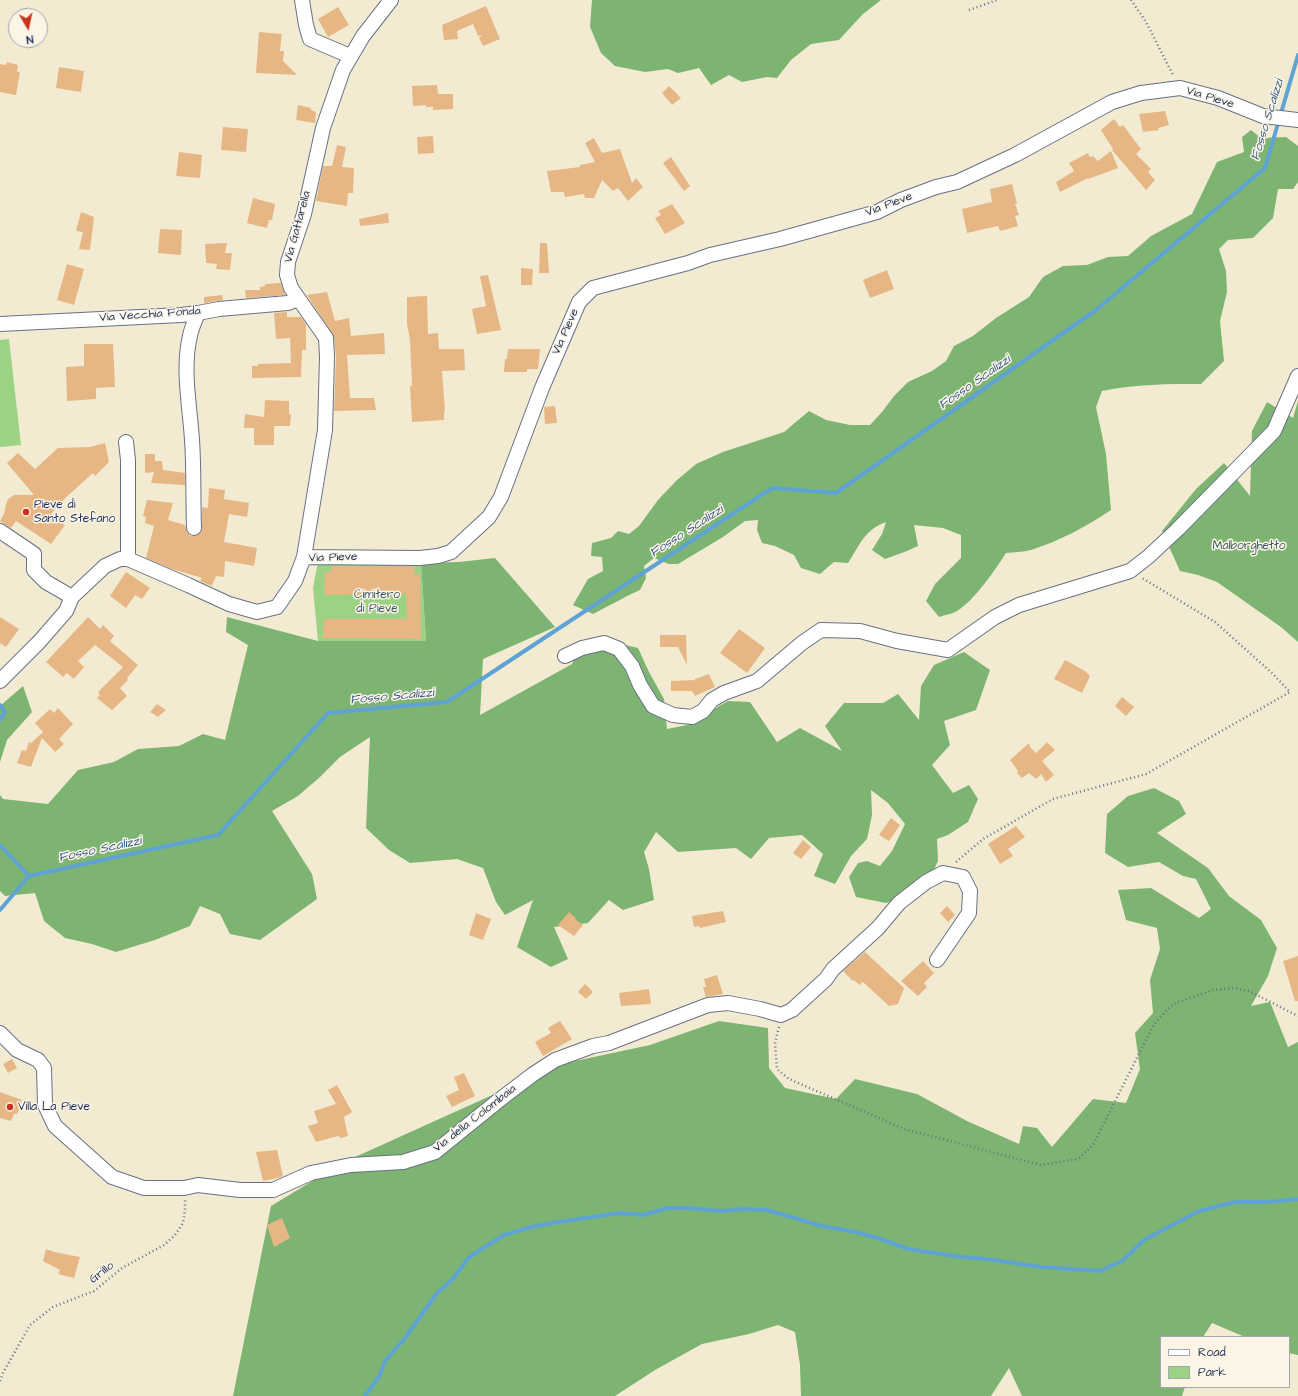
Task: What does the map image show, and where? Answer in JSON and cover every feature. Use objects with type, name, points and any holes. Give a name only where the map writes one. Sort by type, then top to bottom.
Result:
[{"type":"street","points":[[302,0],[310,39],[350,56]]},
{"type":"street","name":"Via Gattarella","points":[[304,557],[326,430],[326,338],[298,299],[292,288],[287,275],[288,262],[304,214],[323,128],[334,92],[350,56],[363,36],[391,0]]},
{"type":"street","name":"Via Pieve","points":[[128,559],[188,584],[229,604],[257,612],[277,607],[295,581],[304,557],[426,557],[438,556],[451,552],[489,517],[501,497],[556,353],[579,302],[593,288],[688,263],[710,255],[780,239],[877,212],[901,200],[936,187],[957,182],[1015,155],[1112,102],[1141,93],[1180,88],[1218,98],[1263,116],[1298,120]]},
{"type":"street","name":"Via Vecchia Fonda","points":[[0,324],[119,319],[198,313],[219,309],[288,303],[298,299]]},
{"type":"street","points":[[194,528],[194,467],[191,420],[187,395],[187,362],[190,336],[198,313]]},
{"type":"street","points":[[565,656],[582,648],[604,644],[618,649],[632,666],[640,685],[653,706],[672,715],[692,717],[703,711],[712,700],[757,682],[802,643],[821,630],[860,632],[897,641],[948,650],[995,617],[1019,605],[1130,571],[1148,557],[1178,529],[1274,431],[1298,376]]},
{"type":"street","points":[[0,681],[39,642],[66,611],[72,597],[105,566],[120,559],[128,559],[128,460],[126,442]]},
{"type":"street","points":[[0,531],[34,554],[34,570],[46,582],[72,597]]},
{"type":"street","points":[[781,1015],[792,1010],[826,979],[833,969],[878,928],[899,903],[926,882],[943,873],[963,877],[970,890],[969,913],[937,960]]},
{"type":"street","name":"Via della Colombaia","points":[[0,1033],[17,1050],[38,1060],[44,1068],[45,1105],[55,1126],[112,1177],[144,1188],[184,1188],[198,1185],[240,1190],[273,1190],[311,1173],[351,1164],[403,1162],[435,1152],[498,1101],[532,1075],[555,1060],[593,1046],[609,1043],[708,1005],[728,1002],[781,1015]]},
{"type":"path","points":[[969,10],[997,0]]},
{"type":"path","points":[[1131,0],[1146,22],[1180,88]]},
{"type":"path","points":[[943,873],[983,838],[1053,799],[1146,774],[1290,692],[1272,673],[1215,622],[1130,571]]},
{"type":"path","points":[[781,1015],[775,1043],[777,1069],[789,1079],[904,1129],[1041,1165],[1078,1159],[1093,1145],[1154,1024],[1173,1004],[1213,990],[1234,988],[1249,991],[1298,1016]]},
{"type":"path","name":"Grillo","points":[[0,1381],[30,1325],[53,1307],[94,1291],[122,1268],[164,1245],[175,1235],[183,1223],[185,1210],[184,1188]]},
{"type":"green space","points":[[592,0],[881,0],[863,14],[839,40],[811,44],[791,60],[777,78],[767,77],[742,82],[729,75],[711,85],[699,68],[678,73],[668,69],[645,72],[615,66],[601,53],[590,27]]},
{"type":"green space","points":[[1251,130],[1261,138],[1286,137],[1298,146],[1298,182],[1293,189],[1278,189],[1273,218],[1253,238],[1228,240],[1219,249],[1226,271],[1227,292],[1220,321],[1224,361],[1201,384],[1164,384],[1102,391],[1096,407],[1106,454],[1111,510],[1063,538],[1031,550],[1006,553],[971,600],[957,611],[939,617],[926,601],[935,584],[961,558],[961,535],[943,528],[914,525],[918,546],[885,559],[872,550],[882,534],[886,522],[872,529],[867,534],[859,544],[848,563],[834,562],[820,574],[801,568],[794,555],[775,546],[762,543],[757,530],[758,520],[745,521],[723,537],[678,564],[669,564],[654,558],[644,566],[646,578],[640,590],[593,614],[573,605],[588,579],[603,571],[602,557],[591,556],[592,543],[611,538],[618,531],[629,534],[639,526],[658,500],[676,481],[696,464],[723,452],[784,432],[809,411],[826,420],[850,425],[870,425],[894,396],[908,382],[932,371],[946,361],[954,346],[973,336],[996,318],[1029,297],[1043,277],[1063,266],[1087,265],[1108,257],[1128,256],[1151,236],[1192,214],[1217,162],[1244,152],[1242,137]]},
{"type":"green space","points":[[9,339],[21,445],[0,447],[0,340]]},
{"type":"green space","name":"Malborghetto","points":[[1298,401],[1298,642],[1281,627],[1217,582],[1198,575],[1180,571],[1162,531],[1196,489],[1224,463],[1250,496],[1252,431],[1267,402],[1293,418]]},
{"type":"green space","points":[[495,558],[555,627],[483,659],[480,715],[572,664],[579,646],[608,641],[638,648],[664,699],[667,729],[687,725],[728,701],[750,702],[777,742],[800,728],[842,751],[825,726],[844,703],[883,703],[898,694],[919,720],[921,686],[934,665],[964,652],[990,670],[976,710],[944,721],[950,745],[932,765],[953,793],[969,785],[978,799],[968,822],[948,835],[937,839],[938,861],[925,890],[886,903],[856,897],[849,877],[858,863],[867,861],[880,866],[892,851],[905,824],[888,803],[871,790],[872,815],[867,839],[851,856],[835,884],[814,876],[823,854],[802,835],[769,838],[751,859],[736,848],[678,852],[656,832],[644,852],[649,869],[654,900],[623,910],[609,900],[588,923],[554,927],[568,959],[551,967],[517,947],[533,900],[505,915],[496,902],[483,868],[457,859],[410,863],[389,850],[366,828],[370,737],[340,757],[298,796],[272,811],[312,874],[317,899],[260,940],[230,934],[220,914],[200,906],[190,926],[155,940],[116,952],[92,944],[65,938],[44,921],[35,893],[5,896],[0,891],[0,795],[3,799],[48,804],[78,770],[114,762],[138,749],[179,746],[203,734],[225,740],[248,645],[226,632],[227,617],[318,641],[426,641],[421,563],[459,562]]},
{"type":"green space","name":"Cimitero di Pieve","points":[[318,561],[421,563],[426,641],[318,641],[313,588]]},
{"type":"green space","points":[[23,686],[32,712],[7,740],[0,762],[0,706]]},
{"type":"green space","points":[[1154,788],[1179,801],[1186,814],[1157,833],[1208,868],[1229,896],[1261,920],[1277,948],[1268,976],[1251,1006],[1270,1002],[1288,1047],[1298,1042],[1298,1355],[1290,1353],[1290,1336],[1243,1336],[1212,1323],[1204,1336],[1160,1336],[1160,1388],[1185,1388],[1182,1396],[1022,1396],[1009,1368],[991,1396],[801,1396],[800,1365],[795,1332],[778,1325],[749,1334],[702,1344],[655,1370],[615,1396],[233,1396],[271,1206],[344,1162],[561,1064],[650,1045],[719,1021],[768,1028],[769,1068],[785,1088],[836,1099],[855,1079],[917,1094],[967,1121],[1019,1144],[1023,1126],[1037,1128],[1052,1147],[1093,1099],[1126,1103],[1140,1069],[1135,1033],[1153,1013],[1150,980],[1160,949],[1157,928],[1126,920],[1118,890],[1151,888],[1199,918],[1211,909],[1196,879],[1183,876],[1159,862],[1128,867],[1105,853],[1107,814],[1128,796]]},
{"type":"building","points":[[486,6],[500,39],[483,46],[479,38],[482,35],[478,36],[473,24],[457,31],[458,39],[444,40],[442,25]]},
{"type":"building","points":[[338,7],[349,25],[328,37],[318,19]]},
{"type":"building","points":[[259,32],[282,34],[280,51],[284,51],[283,61],[297,75],[256,73]]},
{"type":"building","points":[[7,62],[18,65],[17,72],[20,72],[16,95],[0,92],[0,64],[6,65]]},
{"type":"building","points":[[59,67],[84,71],[81,92],[56,88]]},
{"type":"building","points":[[437,85],[438,94],[453,94],[453,109],[433,110],[433,107],[426,107],[426,105],[413,106],[412,86]]},
{"type":"building","points":[[669,86],[681,98],[672,105],[662,93]]},
{"type":"building","points":[[298,105],[311,108],[311,110],[316,112],[315,123],[296,120]]},
{"type":"building","points":[[1165,111],[1169,125],[1158,128],[1159,130],[1143,132],[1139,114]]},
{"type":"building","points":[[1114,119],[1120,127],[1123,125],[1141,149],[1136,154],[1151,169],[1148,172],[1155,180],[1146,190],[1112,150],[1113,149],[1101,130]]},
{"type":"building","points":[[223,127],[248,129],[246,152],[221,150]]},
{"type":"building","points":[[433,136],[434,153],[418,154],[417,137]]},
{"type":"building","points":[[594,138],[602,153],[620,149],[632,183],[636,178],[643,187],[628,201],[618,188],[613,191],[602,180],[594,198],[585,198],[584,194],[565,197],[564,192],[551,192],[547,171],[580,167],[580,165],[595,162],[585,143]]},
{"type":"building","points":[[337,145],[346,147],[342,167],[354,168],[353,193],[348,193],[347,206],[316,201],[323,166],[332,166]]},
{"type":"building","points":[[1111,151],[1118,168],[1088,178],[1060,192],[1056,182],[1074,171],[1069,163],[1088,153],[1090,157],[1093,156],[1098,161]]},
{"type":"building","points":[[179,152],[202,155],[200,178],[176,176]]},
{"type":"building","points":[[671,157],[690,186],[684,191],[663,163]]},
{"type":"building","points":[[1012,184],[1017,204],[1015,204],[1019,215],[1015,216],[1018,226],[1000,231],[998,226],[967,233],[962,209],[992,202],[990,189]]},
{"type":"building","points":[[253,198],[275,204],[272,220],[269,220],[267,228],[247,223]]},
{"type":"building","points":[[672,204],[685,223],[665,234],[655,218],[661,215],[658,211]]},
{"type":"building","points":[[81,212],[94,217],[90,250],[79,249],[83,232],[76,231]]},
{"type":"building","points":[[388,213],[389,223],[360,226],[359,219]]},
{"type":"building","points":[[160,229],[182,230],[181,255],[158,253]]},
{"type":"building","points":[[227,243],[225,253],[232,253],[230,270],[216,269],[217,264],[206,263],[205,244]]},
{"type":"building","points":[[540,243],[547,243],[549,273],[539,273]]},
{"type":"building","points":[[67,264],[84,269],[74,305],[57,300]]},
{"type":"building","points":[[521,268],[533,269],[532,285],[521,285]]},
{"type":"building","points":[[887,270],[894,289],[870,298],[863,280]]},
{"type":"building","points":[[488,275],[501,330],[477,334],[472,309],[486,306],[480,276]]},
{"type":"building","points":[[281,283],[285,295],[246,298],[245,290],[260,290],[260,287],[265,286],[265,284]]},
{"type":"building","points":[[327,292],[335,321],[349,318],[351,336],[384,333],[385,354],[347,355],[350,398],[374,398],[376,410],[334,411],[336,357],[334,337],[307,295]]},
{"type":"building","points":[[222,295],[223,300],[204,303],[204,297]]},
{"type":"building","points":[[427,296],[428,334],[438,333],[439,349],[464,349],[465,370],[442,371],[445,411],[444,420],[412,422],[410,386],[412,386],[410,340],[407,324],[407,297]]},
{"type":"building","points":[[287,312],[287,317],[301,317],[306,324],[306,350],[302,350],[301,377],[252,378],[252,366],[258,366],[258,364],[291,363],[290,338],[276,339],[274,313]]},
{"type":"building","points":[[84,344],[113,344],[115,387],[96,388],[96,399],[67,401],[66,367],[84,366]]},
{"type":"building","points":[[508,349],[540,349],[538,369],[527,369],[527,372],[504,372],[505,359],[507,359]]},
{"type":"building","points":[[265,400],[289,401],[289,414],[291,414],[290,426],[274,426],[274,445],[254,445],[254,428],[244,428],[245,414],[264,417]]},
{"type":"building","points":[[555,406],[557,423],[545,424],[544,407]]},
{"type":"building","points":[[105,443],[109,462],[95,476],[93,473],[62,501],[51,514],[65,525],[51,544],[16,521],[11,528],[0,521],[4,514],[8,499],[14,495],[34,495],[7,463],[18,453],[35,469],[58,448],[90,447]]},
{"type":"building","points":[[145,454],[155,454],[155,461],[162,461],[163,470],[185,473],[185,485],[151,483],[154,472],[145,473]]},
{"type":"building","points":[[209,488],[225,490],[224,499],[249,503],[247,517],[229,514],[224,542],[257,548],[254,566],[225,561],[224,577],[216,576],[212,586],[200,581],[202,578],[172,569],[146,558],[154,526],[145,523],[146,517],[143,516],[147,500],[173,503],[168,520],[185,525],[190,536],[198,535],[202,528],[202,507],[208,508]]},
{"type":"building","points":[[331,566],[414,566],[414,574],[420,574],[421,639],[323,638],[324,619],[407,619],[406,594],[324,595],[325,572],[331,572]]},
{"type":"building","points":[[126,572],[150,588],[142,599],[135,595],[126,608],[110,596]]},
{"type":"building","points":[[0,617],[19,629],[6,647],[0,643]]},
{"type":"building","points":[[88,617],[100,629],[103,625],[114,636],[110,641],[138,665],[127,678],[128,680],[120,688],[127,696],[112,710],[97,698],[100,695],[98,692],[123,667],[95,645],[78,661],[84,667],[74,679],[67,673],[63,677],[46,662]]},
{"type":"building","points":[[739,629],[765,648],[747,673],[720,653]]},
{"type":"building","points":[[660,635],[686,635],[687,665],[678,647],[660,647]]},
{"type":"building","points":[[1065,660],[1085,671],[1090,676],[1082,693],[1054,679]]},
{"type":"building","points":[[709,674],[715,687],[695,696],[692,691],[671,691],[671,681],[695,680]]},
{"type":"building","points":[[1122,697],[1134,707],[1126,716],[1115,706]]},
{"type":"building","points":[[157,704],[166,710],[158,717],[150,712]]},
{"type":"building","points":[[58,708],[73,724],[59,739],[64,744],[55,752],[42,738],[31,767],[17,763],[22,750],[26,751],[29,742],[31,743],[43,732],[35,723],[50,709],[54,713]]},
{"type":"building","points":[[1047,742],[1055,750],[1042,761],[1054,775],[1046,782],[1041,774],[1036,779],[1029,773],[1022,778],[1017,773],[1018,771],[1010,760],[1029,743],[1030,747],[1036,753]]},
{"type":"building","points":[[891,818],[900,825],[889,841],[879,835]]},
{"type":"building","points":[[1016,826],[1025,837],[1008,849],[1013,856],[1000,864],[988,844]]},
{"type":"building","points":[[803,840],[811,847],[801,859],[793,853]]},
{"type":"building","points":[[947,906],[955,915],[948,922],[940,913]]},
{"type":"building","points":[[723,911],[726,922],[700,928],[699,926],[694,927],[692,916]]},
{"type":"building","points":[[569,912],[583,925],[574,936],[558,925]]},
{"type":"building","points":[[476,913],[491,919],[483,940],[469,935]]},
{"type":"building","points":[[865,952],[904,988],[898,1004],[889,1006],[863,982],[859,985],[843,971]]},
{"type":"building","points":[[1298,956],[1298,1001],[1295,1001],[1283,961]]},
{"type":"building","points":[[923,961],[934,973],[924,983],[927,987],[918,996],[901,981]]},
{"type":"building","points":[[717,975],[723,994],[706,997],[703,987],[706,987],[704,979]]},
{"type":"building","points":[[585,984],[593,992],[586,999],[578,992]]},
{"type":"building","points":[[649,989],[651,1004],[621,1006],[619,993]]},
{"type":"building","points":[[560,1021],[572,1039],[543,1056],[535,1042],[551,1033],[548,1028]]},
{"type":"building","points":[[12,1059],[17,1068],[8,1073],[3,1064]]},
{"type":"building","points":[[464,1073],[475,1096],[452,1107],[446,1096],[459,1090],[454,1077]]},
{"type":"building","points":[[337,1085],[352,1112],[344,1117],[348,1136],[341,1138],[338,1136],[316,1142],[308,1126],[318,1123],[314,1111],[336,1104],[328,1090]]},
{"type":"building","name":"Villa La Pieve","points":[[0,1092],[22,1100],[17,1114],[14,1114],[11,1121],[0,1118]]},
{"type":"building","points":[[277,1150],[283,1176],[263,1181],[256,1152]]},
{"type":"building","points":[[282,1218],[290,1238],[274,1247],[267,1225]]},
{"type":"building","points":[[46,1249],[80,1257],[74,1278],[58,1274],[60,1270],[43,1261]]},
{"type":"waterway","name":"Fosso Scalizzi","points":[[0,910],[29,876],[218,835],[328,713],[447,702],[772,488],[836,493],[1096,310],[1265,168],[1298,55]]},
{"type":"waterway","points":[[0,705],[5,712],[0,720]]},
{"type":"waterway","points":[[0,845],[29,876]]},
{"type":"waterway","points":[[365,1396],[380,1375],[385,1361],[405,1338],[437,1293],[453,1279],[469,1257],[504,1235],[531,1227],[619,1213],[643,1215],[668,1208],[721,1211],[744,1209],[767,1210],[822,1226],[856,1232],[908,1249],[1041,1267],[1100,1271],[1122,1261],[1144,1240],[1199,1211],[1235,1202],[1269,1202],[1298,1199]]},
{"type":"place","name":"Pieve di Santo Stefano","points":[[26,512]]},
{"type":"place","name":"Villa La Pieve","points":[[10,1107]]}]
